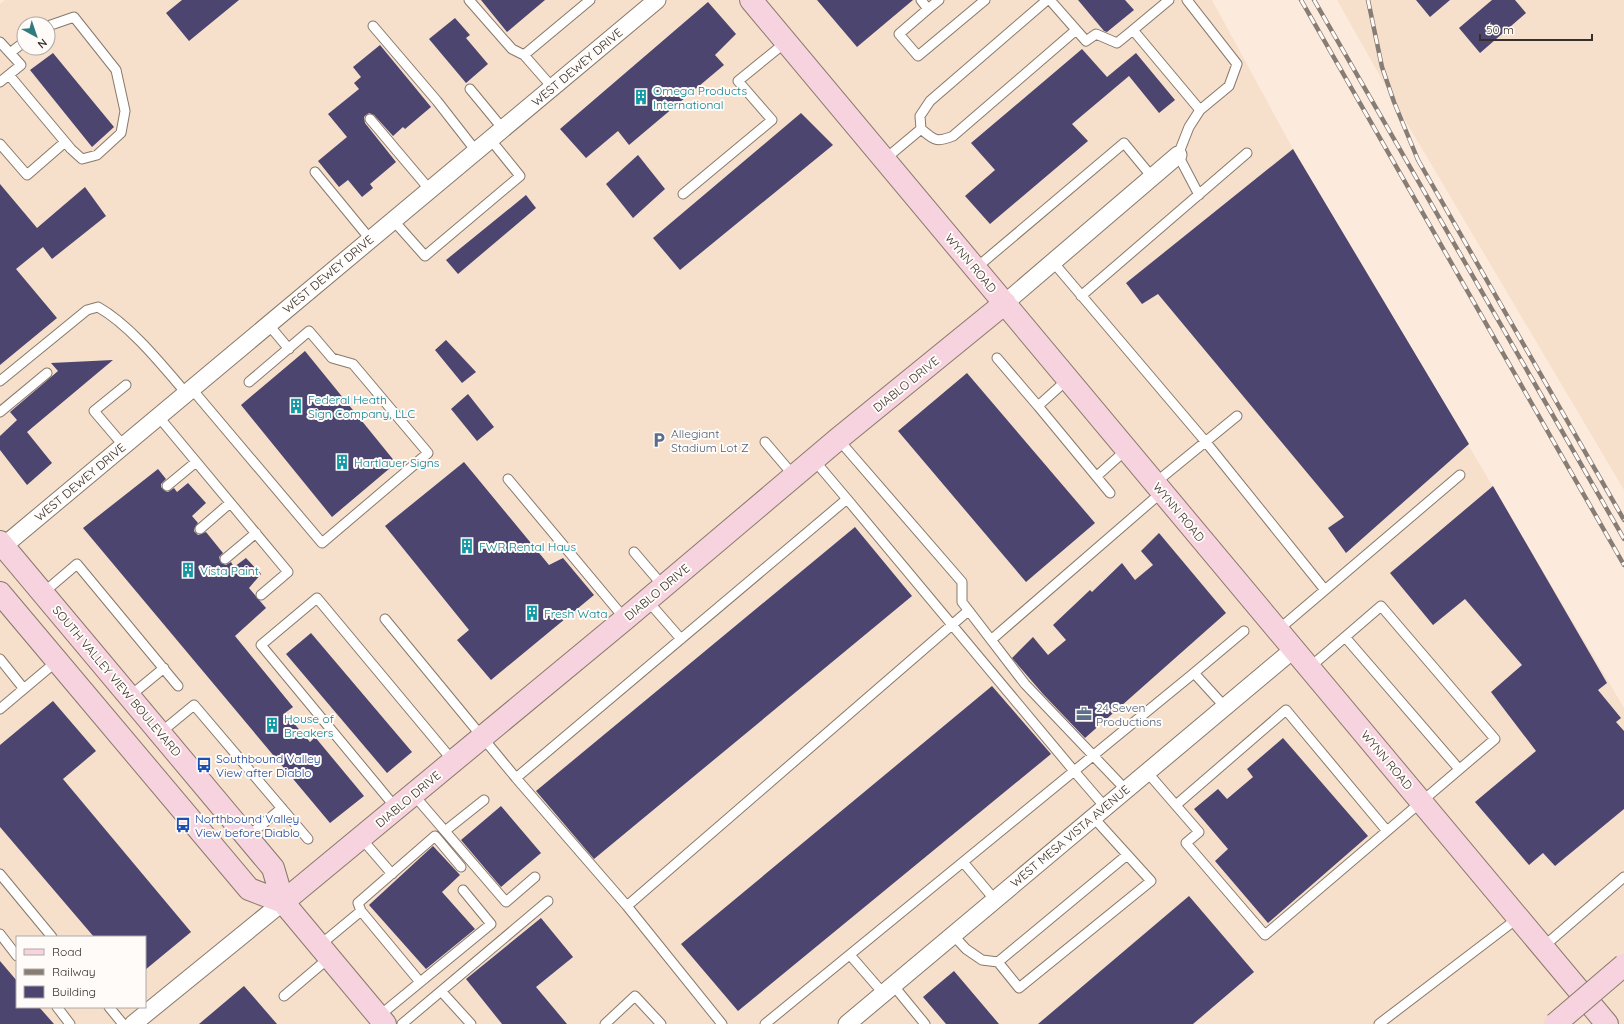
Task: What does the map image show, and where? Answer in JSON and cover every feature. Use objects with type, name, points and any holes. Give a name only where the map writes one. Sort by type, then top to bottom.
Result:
[{"type":"street","name":"WEST DEWEY DRIVE","points":[[1,546],[657,0]]},
{"type":"street","name":"WYNN ROAD","points":[[751,0],[1607,1024]]},
{"type":"street","name":"DIABLO DRIVE","points":[[133,1024],[482,738],[838,439],[1005,303],[1178,155]]},
{"type":"street","name":"SOUTH VALLEY VIEW BOULEVARD","points":[[1,546],[43,593],[273,868],[283,902],[382,1020]]},
{"type":"street","name":"SOUTH VALLEY VIEW BOULEVARD","points":[[0,593],[249,889],[283,902]]},
{"type":"street","name":"WEST MESA VISTA AVENUE","points":[[847,1024],[1294,649]]},
{"type":"street","points":[[1555,1024],[1624,965]]},
{"type":"lane","points":[[469,0],[512,50],[524,55],[552,87]]},
{"type":"lane","points":[[524,55],[590,0]]},
{"type":"lane","points":[[921,0],[928,9]]},
{"type":"lane","points":[[939,0],[898,34],[918,56],[985,0]]},
{"type":"lane","points":[[1047,0],[930,101],[920,116],[921,129],[933,140],[941,140],[953,136],[1076,30]]},
{"type":"lane","points":[[1050,0],[1086,41],[1096,34],[1117,43],[1169,0]]},
{"type":"lane","points":[[1186,0],[1237,64],[1229,86],[1200,110],[1189,127],[1178,155],[1199,195]]},
{"type":"lane","points":[[9,75],[65,142],[82,159],[97,155],[120,133],[125,111],[116,70],[74,17],[56,23]]},
{"type":"lane","points":[[373,26],[437,101],[476,151]]},
{"type":"lane","points":[[1133,30],[1200,110]]},
{"type":"lane","points":[[0,42],[21,65],[0,82]]},
{"type":"lane","points":[[683,194],[772,120],[738,81],[786,42]]},
{"type":"lane","points":[[10,54],[16,49]]},
{"type":"lane","points":[[470,89],[503,128]]},
{"type":"lane","points":[[370,119],[430,190]]},
{"type":"lane","points":[[884,160],[921,129]]},
{"type":"lane","points":[[394,220],[425,256],[520,176],[490,139]]},
{"type":"lane","points":[[0,144],[27,175],[65,142]]},
{"type":"lane","points":[[976,268],[1124,143],[1152,177]]},
{"type":"lane","points":[[1081,296],[1247,153]]},
{"type":"lane","points":[[315,172],[370,239]]},
{"type":"lane","points":[[1053,262],[1205,441],[1325,590]]},
{"type":"lane","points":[[0,381],[87,310],[98,307],[112,314],[189,390],[322,543],[428,453],[353,364],[332,358],[309,331],[249,382]]},
{"type":"lane","points":[[268,324],[289,349]]},
{"type":"lane","points":[[997,358],[1110,493]]},
{"type":"lane","points":[[0,412],[47,373]]},
{"type":"lane","points":[[1038,406],[1068,379]]},
{"type":"lane","points":[[123,445],[94,411],[126,385]]},
{"type":"lane","points":[[158,416],[288,572],[261,595]]},
{"type":"lane","points":[[991,640],[1159,487],[1205,441],[1237,416]]},
{"type":"lane","points":[[838,439],[962,582],[962,602],[1025,684],[1126,790]]},
{"type":"lane","points":[[765,442],[794,477]]},
{"type":"lane","points":[[1097,476],[1127,449]]},
{"type":"lane","points":[[814,460],[1074,771],[1127,855],[1151,881],[1020,988],[998,962],[982,960],[966,949],[953,935]]},
{"type":"lane","points":[[166,486],[196,462]]},
{"type":"lane","points":[[1278,630],[1460,475]]},
{"type":"lane","points":[[508,479],[625,619]]},
{"type":"lane","points":[[516,778],[847,500]]},
{"type":"lane","points":[[200,528],[230,503]]},
{"type":"lane","points":[[225,559],[256,534]]},
{"type":"lane","points":[[634,552],[663,586]]},
{"type":"lane","points":[[43,593],[77,564],[178,686]]},
{"type":"lane","points":[[396,808],[261,645],[317,598],[453,761]]},
{"type":"lane","points":[[647,600],[681,639]]},
{"type":"lane","points":[[1148,772],[1199,832],[1186,843],[1265,935],[1495,739],[1381,606],[1309,668]]},
{"type":"lane","points":[[627,906],[968,610]]},
{"type":"lane","points":[[385,619],[482,738],[627,906],[722,1024]]},
{"type":"lane","points":[[765,1024],[1244,631]]},
{"type":"lane","points":[[1345,637],[1459,769]]},
{"type":"lane","points":[[0,659],[24,689]]},
{"type":"lane","points":[[0,709],[58,661]]},
{"type":"lane","points":[[130,696],[164,668]]},
{"type":"lane","points":[[1194,673],[1224,707]]},
{"type":"lane","points":[[160,733],[194,705],[308,839]]},
{"type":"lane","points":[[1176,805],[1286,710],[1387,831]]},
{"type":"lane","points":[[413,794],[506,902],[535,877]]},
{"type":"lane","points":[[445,831],[484,800]]},
{"type":"lane","points":[[247,837],[282,808]]},
{"type":"lane","points":[[420,982],[361,911],[358,903],[436,836],[462,867]]},
{"type":"lane","points":[[361,838],[392,874]]},
{"type":"lane","points":[[998,962],[1127,855]]},
{"type":"lane","points":[[963,862],[994,900]]},
{"type":"lane","points":[[0,874],[51,936]]},
{"type":"lane","points":[[1543,947],[1624,877]]},
{"type":"lane","points":[[382,1020],[420,982],[491,924],[463,890]]},
{"type":"lane","points":[[402,1024],[548,901]]},
{"type":"lane","points":[[284,996],[361,911]]},
{"type":"lane","points":[[1379,1024],[1518,918]]},
{"type":"lane","points":[[0,934],[16,955]]},
{"type":"lane","points":[[850,955],[925,1024]]},
{"type":"lane","points":[[441,991],[471,1024]]},
{"type":"lane","points":[[605,1024],[635,996],[661,1024]]},
{"type":"lane","points":[[58,1008],[70,1024]]},
{"type":"lane","points":[[110,1008],[123,1024]]},
{"type":"shaded area","points":[[5,0],[1212,0],[1293,149],[1624,708],[1624,1024],[0,1024],[0,4]]},
{"type":"shaded area","points":[[1337,0],[1624,0],[1624,490],[1402,115]]},
{"type":"building","points":[[182,0],[239,0],[189,41],[166,13]]},
{"type":"building","points":[[481,0],[545,0],[507,32]]},
{"type":"building","points":[[817,0],[913,0],[857,47]]},
{"type":"building","points":[[1078,0],[1125,0],[1134,10],[1107,32],[1104,31]]},
{"type":"building","points":[[1416,0],[1450,0],[1430,17]]},
{"type":"building","points":[[1492,0],[1515,0],[1526,13],[1480,53],[1459,28]]},
{"type":"building","name":"Omega Products International","points":[[708,2],[736,34],[715,55],[724,65],[629,145],[618,131],[586,158],[560,129]]},
{"type":"building","points":[[455,18],[470,35],[466,38],[488,64],[466,83],[429,39]]},
{"type":"building","points":[[380,45],[431,107],[405,129],[403,127],[393,136],[374,115],[369,113],[364,117],[365,123],[396,162],[370,184],[373,188],[362,197],[348,180],[339,187],[318,161],[347,137],[328,114],[359,89],[354,83],[361,77],[353,67]]},
{"type":"building","points":[[1082,49],[1107,77],[1136,53],[1175,100],[1159,113],[1129,76],[1072,124],[1088,141],[990,224],[965,196],[995,170],[971,143]]},
{"type":"building","points":[[49,56],[55,56],[114,127],[92,147],[30,70]]},
{"type":"building","points":[[801,113],[833,145],[680,270],[653,238]]},
{"type":"building","points":[[1293,149],[1469,444],[1346,553],[1328,528],[1344,517],[1158,294],[1142,304],[1126,283]]},
{"type":"building","points":[[638,155],[665,189],[633,218],[606,184]]},
{"type":"building","points":[[0,184],[37,228],[85,187],[106,216],[52,259],[43,247],[16,269],[57,318],[0,365]]},
{"type":"building","points":[[526,195],[536,208],[458,274],[446,260]]},
{"type":"building","points":[[446,340],[476,372],[462,383],[435,350]]},
{"type":"building","points":[[305,351],[396,463],[332,517],[241,405]]},
{"type":"building","points":[[113,360],[27,432],[52,463],[27,485],[0,450],[0,436],[17,420],[10,412],[58,371],[51,363]]},
{"type":"building","points":[[967,373],[1095,523],[1026,582],[898,431]]},
{"type":"building","points":[[468,394],[494,427],[477,441],[451,409]]},
{"type":"building","name":"FWR Rental Haus","points":[[464,462],[549,565],[563,558],[594,595],[491,680],[457,640],[469,630],[385,526]]},
{"type":"building","name":"Vista Paint","points":[[158,469],[166,479],[161,484],[161,487],[165,491],[168,492],[174,488],[177,492],[188,483],[206,503],[192,516],[198,523],[194,531],[198,535],[206,532],[223,553],[219,557],[221,563],[226,565],[231,562],[234,567],[246,558],[261,574],[249,588],[266,608],[235,636],[293,707],[285,713],[310,742],[315,737],[364,796],[330,823],[83,528]]},
{"type":"building","points":[[1493,486],[1607,683],[1598,690],[1621,718],[1616,722],[1624,731],[1624,809],[1555,866],[1543,853],[1529,865],[1475,802],[1536,751],[1491,692],[1522,665],[1465,599],[1433,625],[1390,573]]},
{"type":"building","points":[[855,527],[912,596],[594,859],[536,791]]},
{"type":"building","points":[[1159,533],[1226,613],[1085,738],[1043,694],[1012,658],[1033,637],[1048,655],[1066,640],[1053,625],[1090,590],[1092,592],[1122,563],[1135,580],[1153,565],[1141,551]]},
{"type":"building","points":[[311,633],[412,752],[387,773],[286,654]]},
{"type":"building","points":[[992,686],[1051,754],[738,1011],[681,944]]},
{"type":"building","points":[[53,701],[96,751],[63,779],[191,932],[146,969],[146,936],[93,936],[0,827],[0,745]]},
{"type":"building","points":[[1283,738],[1368,836],[1268,923],[1215,861],[1228,849],[1194,809],[1218,789],[1227,799],[1253,777],[1247,769]]},
{"type":"building","points":[[501,806],[541,853],[501,887],[461,840]]},
{"type":"building","points":[[433,846],[460,875],[442,892],[475,929],[426,969],[369,905]]},
{"type":"building","points":[[1189,896],[1254,972],[1193,1024],[1038,1024]]},
{"type":"building","points":[[541,918],[573,957],[536,987],[567,1024],[502,1024],[466,979]]},
{"type":"building","points":[[0,961],[16,980],[16,1008],[40,1008],[54,1024],[0,1024]]},
{"type":"building","points":[[954,971],[999,1024],[946,1024],[923,997]]},
{"type":"building","points":[[244,986],[277,1024],[199,1024]]},
{"type":"railway","points":[[1301,0],[1624,565]]},
{"type":"railway","points":[[1314,0],[1624,539]]},
{"type":"railway","points":[[1368,0],[1382,67],[1394,102],[1418,160]]},
{"type":"railway","points":[[1418,160],[1624,520]]},
{"type":"place","name":"Omega Products International","points":[[641,97]]},
{"type":"place","name":"Federal Heath Sign Company, LLC","points":[[296,406]]},
{"type":"place","name":"Allegiant Stadium Lot Z","points":[[659,440]]},
{"type":"place","name":"Hartlauer Signs","points":[[342,462]]},
{"type":"place","name":"FWR Rental Haus","points":[[467,546]]},
{"type":"place","name":"Vista Paint","points":[[188,570]]},
{"type":"place","name":"Fresh Wata","points":[[532,613]]},
{"type":"place","name":"24 Seven Productions","points":[[1084,714]]},
{"type":"place","name":"House of Breakers","points":[[272,725]]},
{"type":"place","name":"Southbound Valley View after Diablo","points":[[204,765]]},
{"type":"place","name":"Northbound Valley View before Diablo","points":[[183,825]]}]
